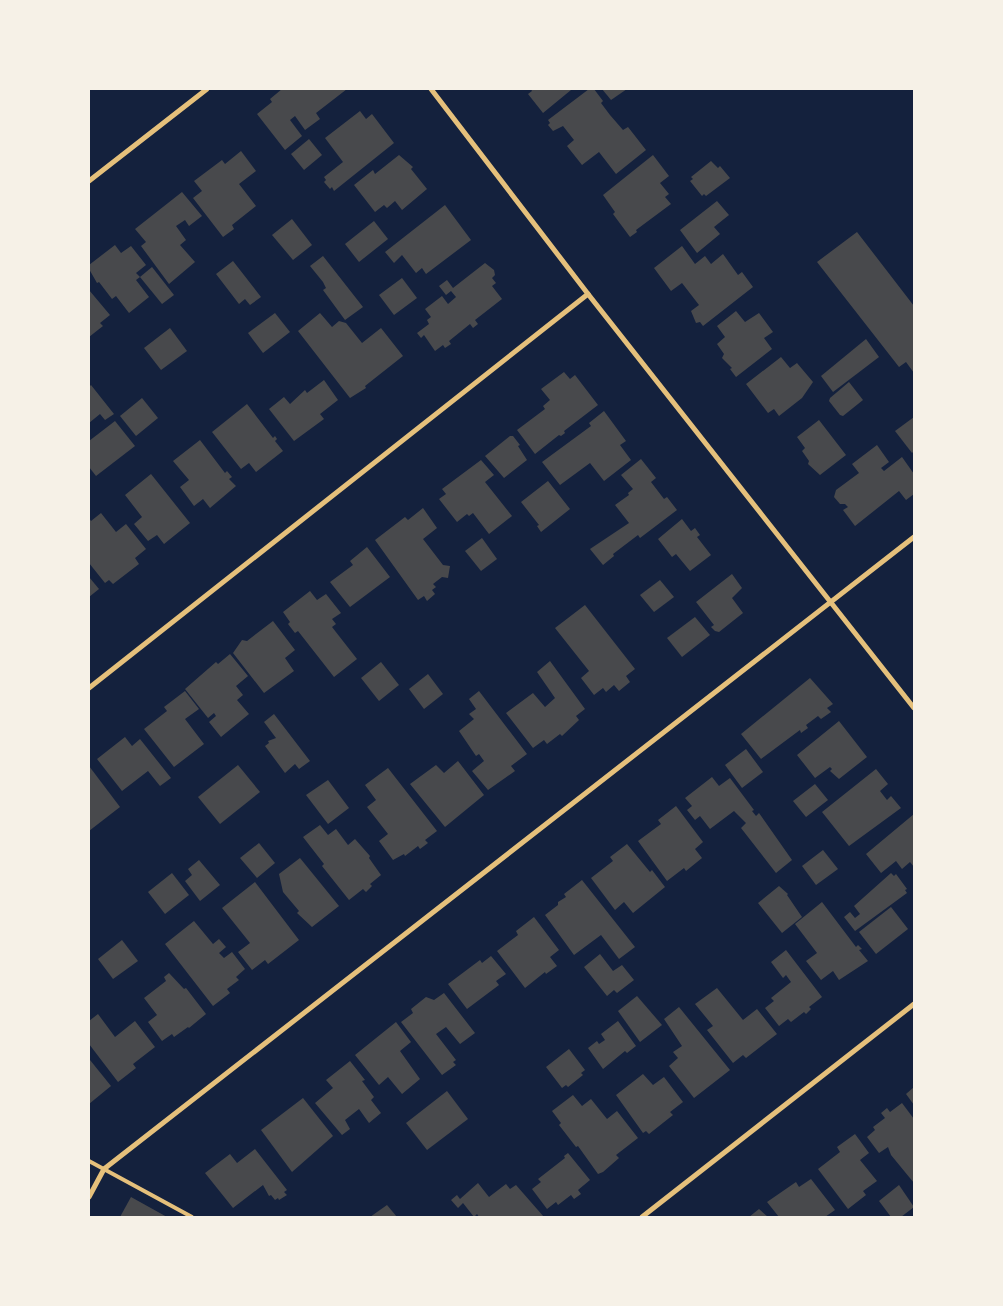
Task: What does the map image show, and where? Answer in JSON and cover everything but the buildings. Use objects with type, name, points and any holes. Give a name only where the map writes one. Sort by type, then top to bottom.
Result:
[{"type":"street","points":[[89,181],[207,89]]},
{"type":"street","points":[[431,89],[588,294],[914,708]]},
{"type":"street","points":[[89,688],[588,294]]},
{"type":"street","points":[[89,1197],[104,1169],[914,537]]},
{"type":"street","points":[[642,1217],[914,1004]]},
{"type":"lane","points":[[89,1161],[192,1217]]}]
